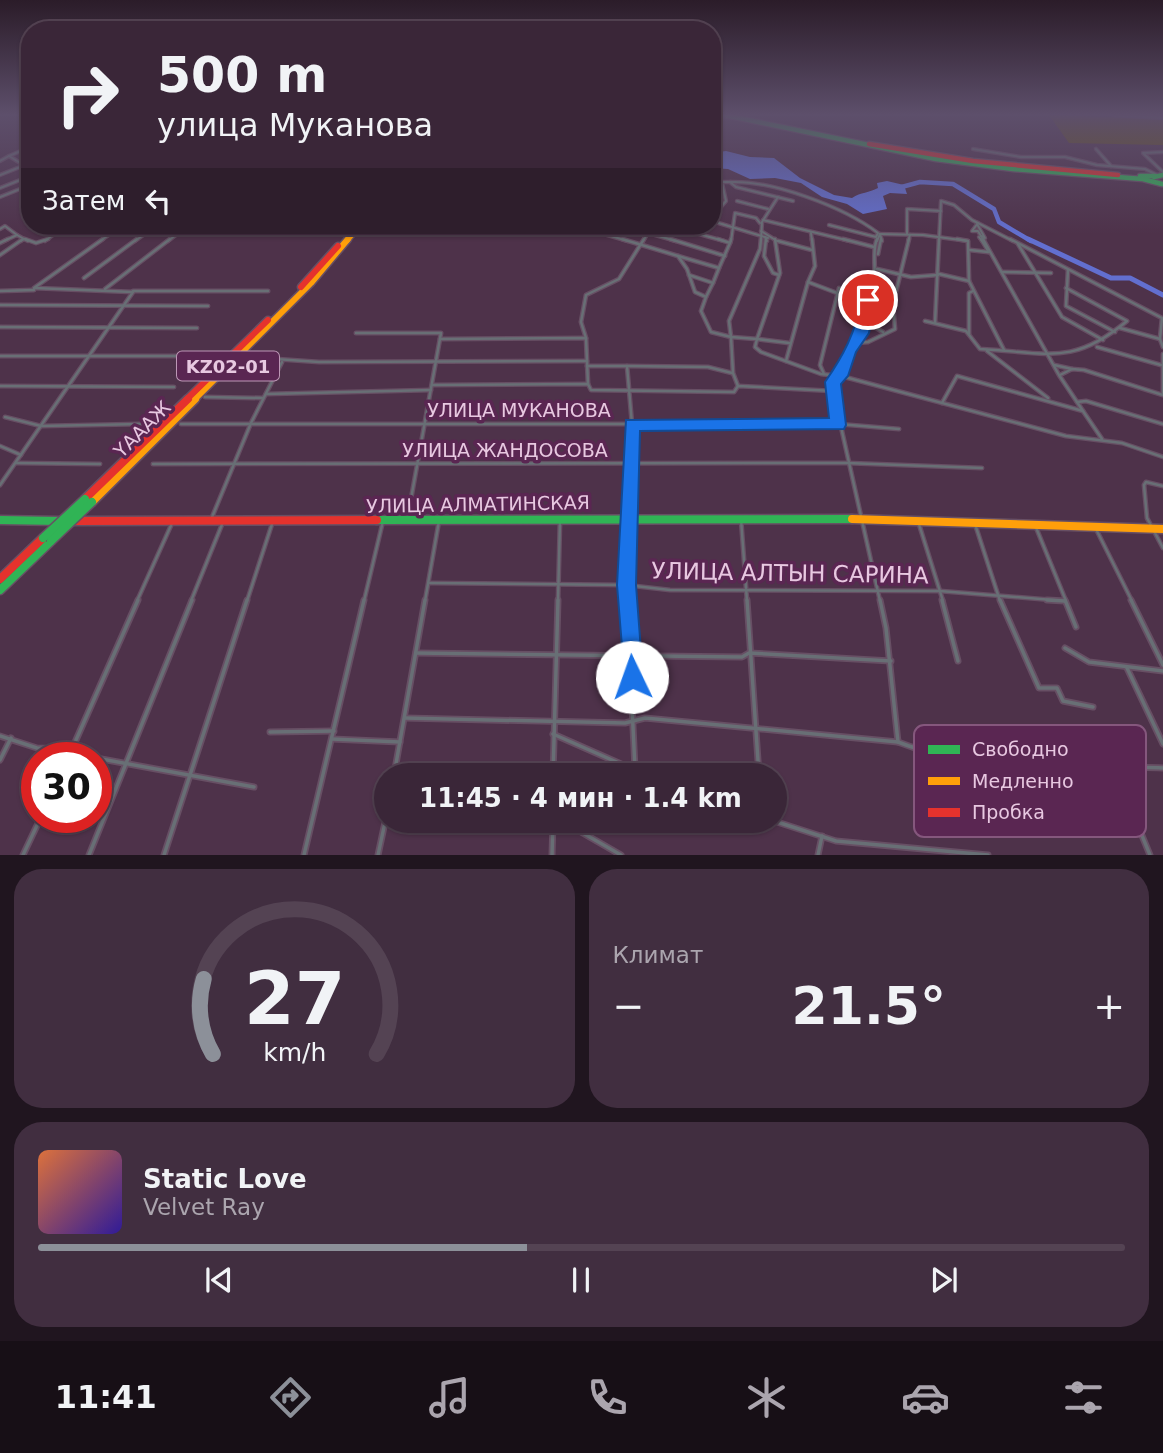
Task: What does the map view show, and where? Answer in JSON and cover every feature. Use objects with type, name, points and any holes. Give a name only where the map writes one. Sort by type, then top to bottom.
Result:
[{"type":"main road","points":[[917,155],[1013,169],[1148,180],[1160,178]]},
{"type":"main road","points":[[930,155],[1013,166],[1160,178]]},
{"type":"main road","name":"ҮАААЖ","points":[[0,579],[88,500],[283,306],[349,235]]},
{"type":"main road","name":"УЛИЦА АЛМАТИНСКАЯ","points":[[0,520],[273,522],[861,519],[1163,529]]},
{"type":"main road","name":"ҮАААЖ","points":[[0,590],[47,539]]},
{"type":"street","points":[[1008,155],[1065,157],[1145,169],[1160,178]]},
{"type":"street","points":[[1101,155],[1111,166]]},
{"type":"street","points":[[1144,155],[1160,178]]},
{"type":"street","points":[[0,161],[9,156],[21,163]]},
{"type":"street","points":[[0,175],[21,166]]},
{"type":"street","points":[[0,188],[21,180]]},
{"type":"street","points":[[730,182],[736,187],[793,201]]},
{"type":"street","points":[[721,205],[726,201],[722,183],[758,183],[809,199],[875,229],[874,247],[878,254]]},
{"type":"street","points":[[0,197],[21,189]]},
{"type":"street","points":[[778,197],[768,209],[761,231],[767,242],[764,256],[773,273],[779,275]]},
{"type":"street","points":[[737,201],[768,209]]},
{"type":"street","points":[[934,323],[942,201],[949,202],[978,223],[1162,318],[1160,339],[1163,347]]},
{"type":"street","points":[[855,343],[868,342],[895,329],[894,306],[909,234],[907,209],[941,211]]},
{"type":"street","points":[[762,226],[756,218],[735,213],[735,229],[701,310],[711,332],[731,337],[789,343]]},
{"type":"street","points":[[763,220],[874,247]]},
{"type":"street","points":[[0,222],[34,244],[44,243],[54,235]]},
{"type":"street","points":[[965,240],[978,223]]},
{"type":"street","points":[[972,230],[985,238],[978,223]]},
{"type":"street","points":[[721,224],[812,250]]},
{"type":"street","points":[[829,225],[876,236],[909,234],[965,240]]},
{"type":"street","points":[[0,229],[5,226]]},
{"type":"street","points":[[761,231],[777,241],[781,261],[779,275],[755,347],[761,352],[824,374],[841,376],[1066,436],[1104,440],[1163,457]]},
{"type":"street","points":[[786,361],[808,282],[815,276],[817,269],[811,232]]},
{"type":"street","points":[[880,234],[882,242],[862,333],[841,376],[833,382],[833,391],[838,425],[879,590],[891,661],[898,742]]},
{"type":"street","points":[[0,243],[17,235]]},
{"type":"street","points":[[37,289],[34,288],[37,285],[109,235]]},
{"type":"street","points":[[84,278],[144,235]]},
{"type":"street","points":[[105,289],[176,235]]},
{"type":"street","points":[[606,235],[719,268]]},
{"type":"street","points":[[647,235],[619,279],[584,298],[581,322],[586,338],[588,384],[592,390],[734,392],[738,386]]},
{"type":"street","points":[[655,235],[725,256]]},
{"type":"street","points":[[702,235],[730,243]]},
{"type":"street","points":[[979,235],[1059,375],[1104,440]]},
{"type":"street","points":[[738,386],[733,373],[729,321],[763,237]]},
{"type":"street","points":[[0,255],[24,239]]},
{"type":"street","points":[[965,240],[970,250],[969,281],[1004,350]]},
{"type":"street","points":[[1019,244],[1016,245],[1062,317],[1103,340]]},
{"type":"street","points":[[970,250],[990,253]]},
{"type":"street","points":[[678,256],[695,292],[706,297]]},
{"type":"street","points":[[876,269],[901,275],[938,274],[969,281]]},
{"type":"street","points":[[1068,270],[1066,306],[1115,332]]},
{"type":"street","points":[[1002,272],[1051,273]]},
{"type":"street","points":[[689,275],[713,283]]},
{"type":"street","points":[[808,282],[837,293]]},
{"type":"street","points":[[0,292],[142,288],[268,291]]},
{"type":"street","points":[[824,374],[820,365],[839,288]]},
{"type":"street","points":[[1066,288],[1126,319],[1097,347]]},
{"type":"street","points":[[0,485],[133,290]]},
{"type":"street","points":[[973,291],[969,293],[970,334],[977,347],[1051,357],[1097,347],[1161,365]]},
{"type":"street","points":[[868,300],[894,306]]},
{"type":"street","points":[[0,305],[208,306]]},
{"type":"street","points":[[864,321],[884,332]]},
{"type":"street","points":[[925,321],[970,334]]},
{"type":"street","points":[[0,327],[197,328]]},
{"type":"street","points":[[1119,328],[1160,339]]},
{"type":"street","points":[[356,333],[441,333],[407,521]]},
{"type":"street","points":[[440,339],[586,338]]},
{"type":"street","points":[[985,349],[1051,400]]},
{"type":"street","points":[[1054,365],[1163,394],[1163,355]]},
{"type":"street","points":[[0,356],[198,356]]},
{"type":"street","points":[[248,357],[282,361],[587,361]]},
{"type":"street","points":[[210,522],[251,423],[282,361]]},
{"type":"street","points":[[587,366],[708,367],[733,373]]},
{"type":"street","points":[[627,366],[632,424],[626,519],[626,585],[635,721],[635,763]]},
{"type":"street","points":[[1059,375],[1072,369]]},
{"type":"street","points":[[942,403],[945,393],[957,376],[1083,411]]},
{"type":"street","points":[[205,397],[431,387],[588,384]]},
{"type":"street","points":[[0,386],[174,387]]},
{"type":"street","points":[[738,386],[833,391]]},
{"type":"street","points":[[1077,402],[1086,401],[1163,424]]},
{"type":"street","points":[[5,417],[41,426],[140,424]]},
{"type":"street","name":"УЛИЦА МУКАНОВА","points":[[181,424],[838,425],[899,429]]},
{"type":"street","points":[[0,446],[21,455]]},
{"type":"street","points":[[15,463],[100,464]]},
{"type":"street","name":"УЛИЦА ЖАНДОСОВА","points":[[153,464],[847,463],[982,468]]},
{"type":"street","points":[[1163,486],[1144,485],[1147,518],[1163,548]]},
{"type":"street","points":[[553,763],[560,519]]},
{"type":"street","points":[[741,519],[758,763]]},
{"type":"street","points":[[76,742],[173,521]]},
{"type":"street","points":[[304,855],[383,521]]},
{"type":"street","points":[[396,763],[439,521]]},
{"type":"street","points":[[918,521],[958,661]]},
{"type":"street","points":[[89,855],[223,522]]},
{"type":"street","points":[[164,855],[273,522]]},
{"type":"street","points":[[975,523],[999,596],[1039,688],[1057,688],[1063,701],[1093,707]]},
{"type":"street","points":[[1035,525],[1076,627]]},
{"type":"street","points":[[1094,526],[1163,665]]},
{"type":"street","name":"УЛИЦА АЛТЫН САРИНА","points":[[430,583],[626,585],[670,590],[940,591],[1065,601]]},
{"type":"street","points":[[1065,648],[1089,662],[1163,671]]},
{"type":"street","points":[[416,653],[742,657],[749,653],[891,661]]},
{"type":"street","points":[[1127,668],[1163,744]]},
{"type":"street","points":[[405,718],[635,721],[645,718],[898,742],[914,748]]},
{"type":"street","points":[[270,732],[334,732]]},
{"type":"street","points":[[553,734],[621,763]]},
{"type":"street","points":[[0,736],[21,742]]},
{"type":"street","points":[[0,760],[11,738]]},
{"type":"street","points":[[332,739],[400,742]]},
{"type":"street","points":[[112,762],[254,787]]},
{"type":"street","points":[[787,825],[836,841],[988,855]]},
{"type":"street","points":[[23,855],[33,833]]},
{"type":"street","points":[[378,855],[383,833]]},
{"type":"street","points":[[552,855],[553,833]]},
{"type":"street","points":[[583,833],[621,855]]},
{"type":"street","points":[[818,855],[822,836]]},
{"type":"street","points":[[1143,837],[1150,855]]},
{"type":"water","points":[[721,155],[774,158],[800,178],[834,195],[852,198],[878,188],[877,183],[887,181],[904,185],[907,194],[890,193],[883,196],[887,209],[863,214],[847,204],[822,197],[801,183],[775,178],[750,179],[721,169]]},
{"type":"waterway","points":[[898,188],[920,182],[953,184],[994,209],[999,222],[1031,241]]},
{"type":"waterway","points":[[1028,239],[1111,278],[1130,278],[1163,295]]},
{"type":"traffic: fast","points":[[916,155],[1013,169],[1143,179],[1162,184]]},
{"type":"traffic: fast","points":[[1154,177],[1163,175]]},
{"type":"traffic: fast","points":[[1140,176],[1155,176]]},
{"type":"traffic: fast","points":[[43,538],[85,499]]},
{"type":"traffic: fast","points":[[51,541],[92,502]]},
{"type":"traffic: fast","points":[[377,520],[852,519]]},
{"type":"traffic: fast","points":[[0,520],[59,521]]},
{"type":"traffic: fast","points":[[0,590],[51,541]]},
{"type":"traffic: slow","points":[[92,502],[311,283],[352,235]]},
{"type":"traffic: slow","points":[[852,519],[1163,529]]},
{"type":"traffic: jam","points":[[936,155],[1118,175]]},
{"type":"traffic: jam","points":[[301,287],[338,246]]},
{"type":"traffic: jam","points":[[85,499],[268,320]]},
{"type":"traffic: jam","points":[[73,521],[377,520]]},
{"type":"traffic: jam","points":[[0,579],[43,538]]},
{"type":"route","points":[[632,677],[626,585],[626,519],[632,424],[838,425],[833,382],[841,376],[849,351],[862,333],[868,300]]}]
